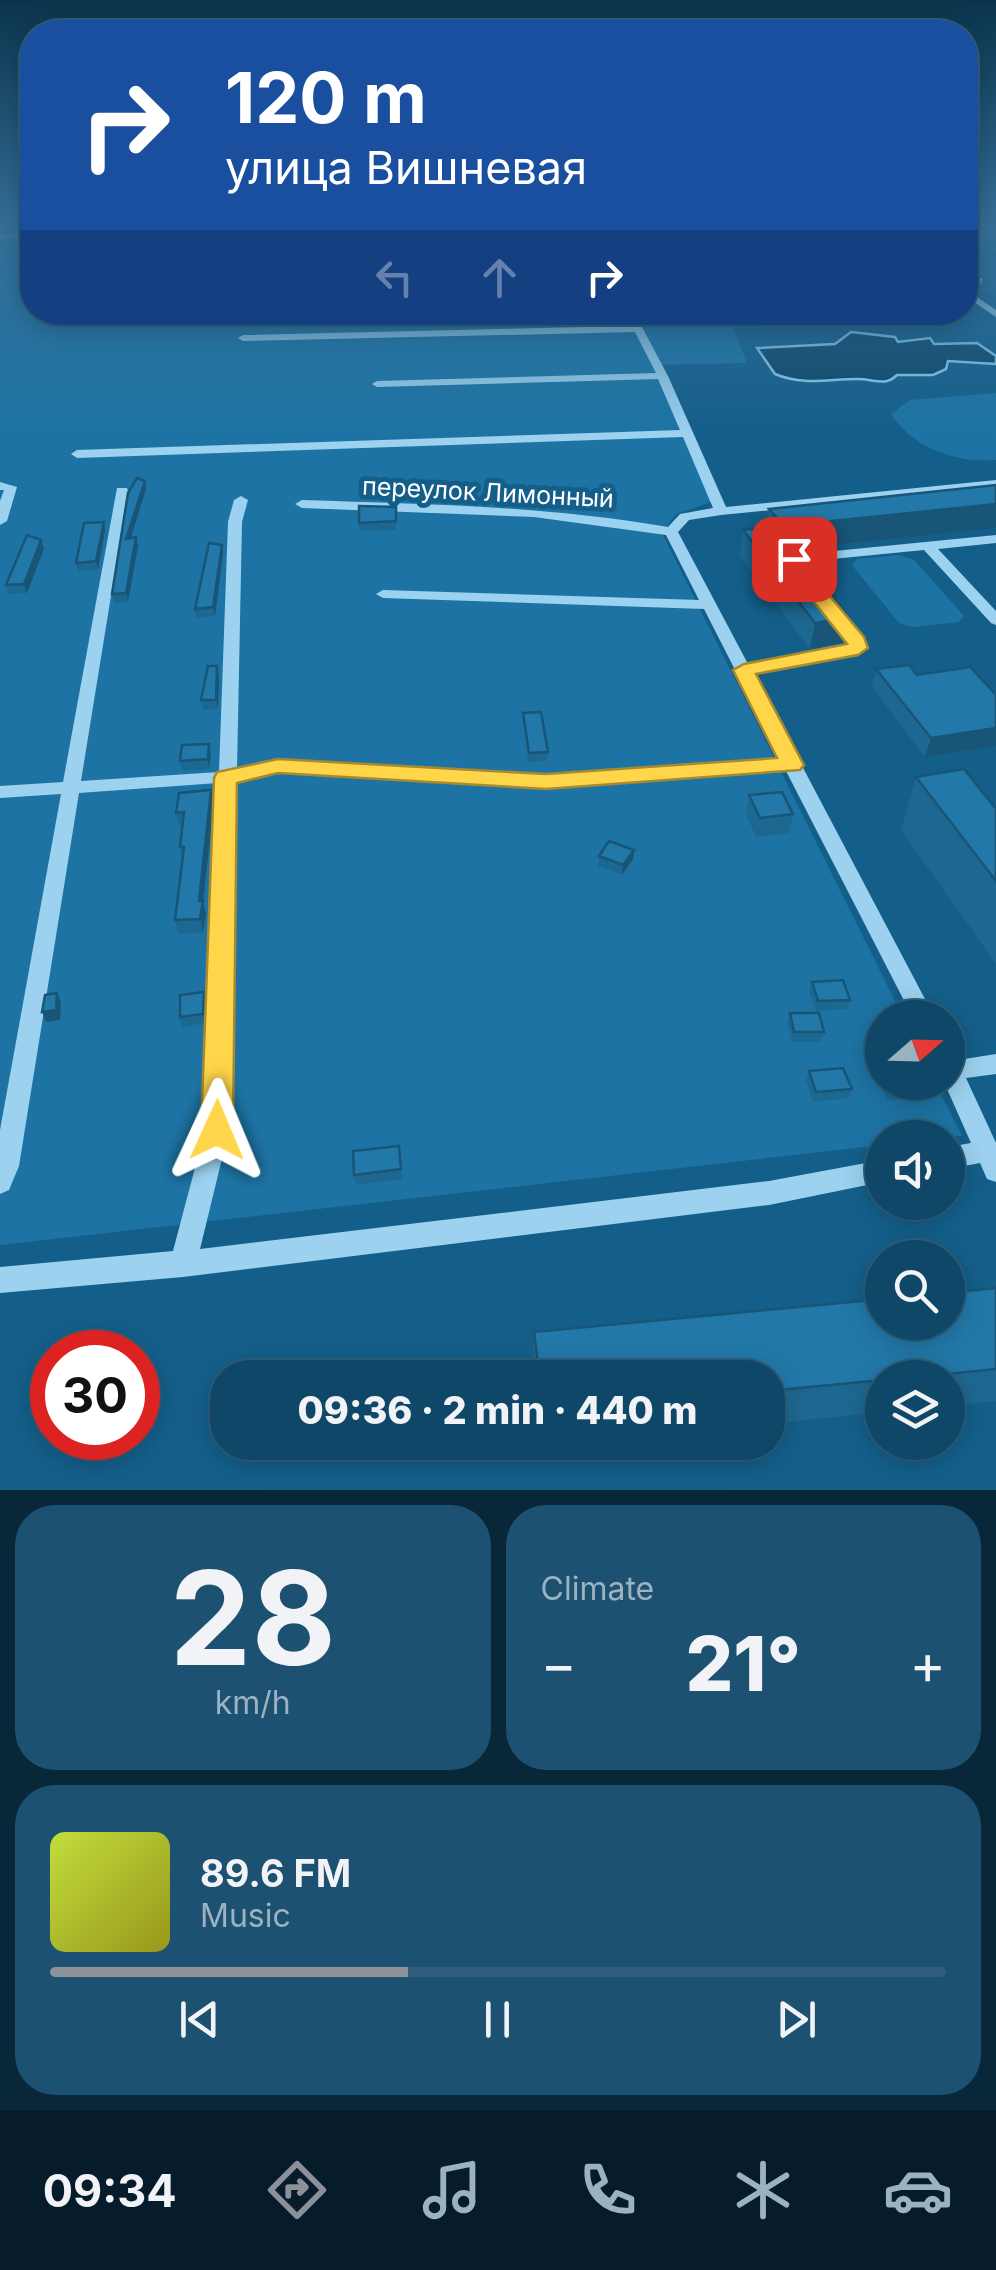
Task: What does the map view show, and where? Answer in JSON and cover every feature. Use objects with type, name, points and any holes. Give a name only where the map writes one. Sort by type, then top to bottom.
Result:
[{"type":"street","points":[[636,325],[663,376],[720,511]]},
{"type":"street","points":[[243,338],[638,329]]},
{"type":"street","points":[[377,384],[663,376]]},
{"type":"street","points":[[77,454],[687,433]]},
{"type":"street","points":[[915,1000],[672,532],[685,517],[720,511],[996,484]]},
{"type":"street","points":[[0,521],[5,486]]},
{"type":"street","points":[[0,1182],[6,1166],[122,491]]},
{"type":"street","points":[[183,1264],[217,1130],[226,778],[236,522],[241,500]]},
{"type":"street","name":"переулок Лимонный","points":[[302,504],[548,514],[609,519],[672,532]]},
{"type":"street","points":[[806,580],[794,559],[996,539]]},
{"type":"street","points":[[928,546],[996,620]]},
{"type":"street","points":[[383,594],[710,605]]},
{"type":"street","points":[[744,670],[858,648],[819,595]]},
{"type":"street","points":[[0,792],[226,778],[278,766],[546,782],[792,765]]},
{"type":"street","points":[[965,1066],[996,1064]]},
{"type":"street","points":[[964,1100],[991,1161],[965,1159]]},
{"type":"street","points":[[0,1280],[183,1264],[769,1193],[865,1174]]},
{"type":"shaded area","points":[[0,295],[20,295],[20,325],[831,325],[733,328],[747,363],[655,365],[711,502],[676,514],[662,533],[895,1000],[865,1000],[865,1100],[944,1100],[954,1120],[865,1120],[865,1147],[0,1245]]},
{"type":"shaded area","points":[[851,332],[895,337],[898,342],[930,338],[934,344],[977,343],[996,356],[996,364],[948,361],[946,369],[933,375],[897,375],[884,382],[806,381],[775,374],[757,348],[835,344]]},
{"type":"shaded area","points":[[996,393],[996,460],[965,459],[936,451],[911,436],[891,414],[910,400]]},
{"type":"shaded area","points":[[899,555],[914,560],[964,616],[959,622],[913,627],[899,623],[852,565],[857,559]]},
{"type":"building","points":[[137,478],[145,481],[126,539],[136,537],[126,593],[112,594],[128,493]]},
{"type":"building","points":[[396,482],[396,491],[360,490],[360,483]]},
{"type":"building","points":[[996,485],[996,504],[784,526],[769,509]]},
{"type":"building","points":[[359,506],[396,507],[396,521],[359,523]]},
{"type":"building","points":[[104,522],[96,561],[76,563],[84,523]]},
{"type":"building","points":[[778,526],[849,617],[815,623],[743,530]]},
{"type":"building","points":[[27,535],[41,540],[24,584],[6,585]]},
{"type":"building","points":[[209,543],[222,545],[213,607],[195,609]]},
{"type":"building","points":[[909,665],[917,675],[970,667],[996,695],[996,728],[931,738],[876,669]]},
{"type":"building","points":[[208,666],[217,666],[216,700],[201,700]]},
{"type":"building","points":[[541,712],[548,752],[529,753],[523,713]]},
{"type":"building","points":[[209,744],[208,759],[180,761],[182,745]]},
{"type":"building","points":[[964,769],[996,809],[996,881],[916,777]]},
{"type":"building","points":[[211,790],[200,919],[175,920],[184,847],[180,847],[184,812],[176,813],[179,793]]},
{"type":"building","points":[[782,792],[793,814],[760,818],[749,795]]},
{"type":"building","points":[[609,841],[634,850],[623,865],[599,856]]},
{"type":"building","points":[[843,980],[850,1000],[818,1001],[812,982]]},
{"type":"building","points":[[204,992],[203,1014],[180,1017],[180,995]]},
{"type":"building","points":[[57,993],[56,1010],[42,1012],[45,995]]},
{"type":"building","points":[[790,1013],[819,1013],[824,1032],[794,1032]]},
{"type":"building","points":[[843,1068],[852,1089],[816,1092],[809,1071]]},
{"type":"building","points":[[399,1146],[401,1169],[354,1175],[353,1151]]},
{"type":"building","points":[[996,1288],[996,1369],[965,1372],[965,1360],[865,1360],[865,1382],[785,1389],[785,1360],[538,1360],[534,1332],[865,1301],[865,1340],[965,1340],[965,1291]]},
{"type":"route","points":[[217,1130],[226,778],[278,766],[546,782],[792,765],[744,670],[858,648],[794,559]]}]
